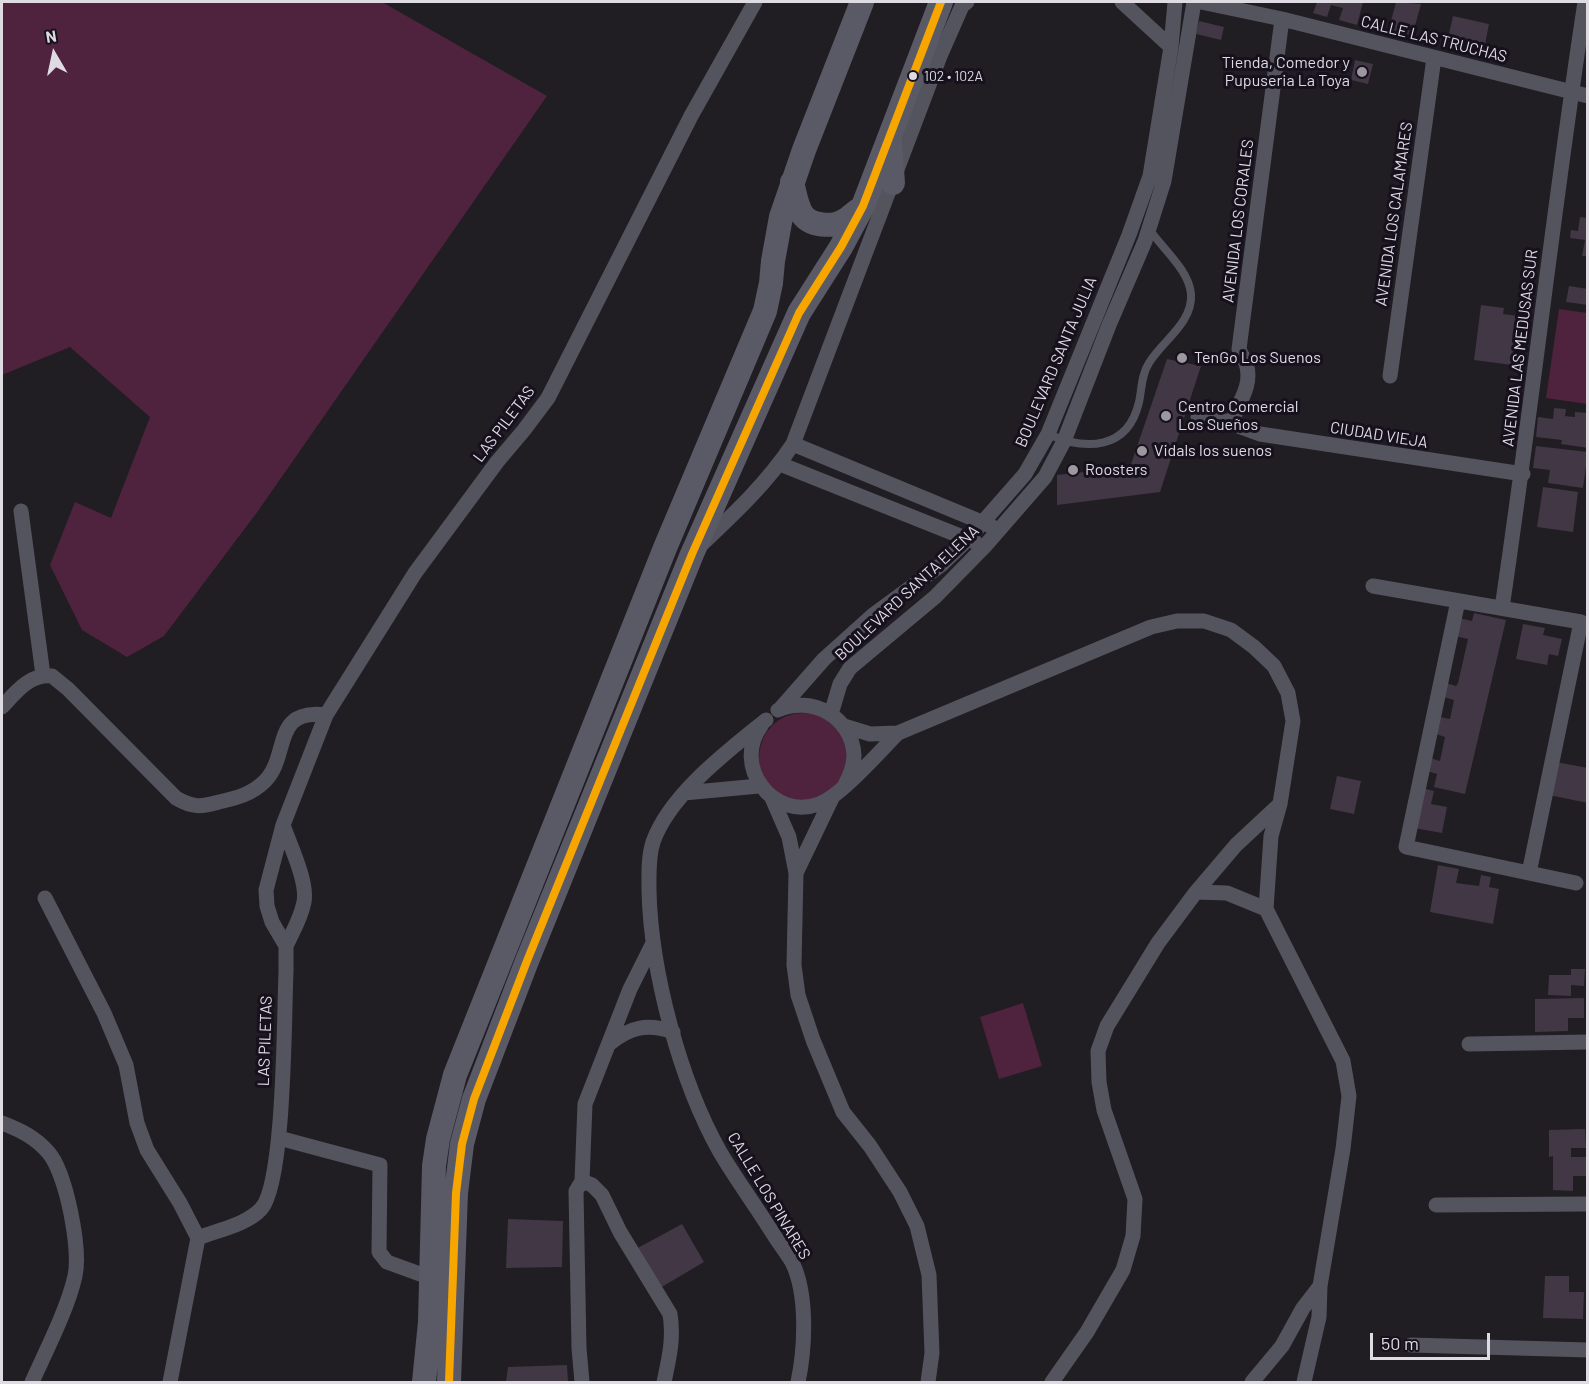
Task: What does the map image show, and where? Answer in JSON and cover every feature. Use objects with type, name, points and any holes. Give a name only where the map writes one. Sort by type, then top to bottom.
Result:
[{"type":"highway","points":[[424,1383],[430,1322],[434,1166],[440,1129],[455,1074],[666,548],[765,311],[781,217],[792,182],[862,2]]},
{"type":"highway","points":[[449,1383],[456,1193],[467,1121],[474,1099],[692,554],[799,313],[841,248],[863,206],[941,2]]},
{"type":"highway","points":[[889,134],[893,183]]},
{"type":"highway","points":[[792,182],[800,210],[804,216],[814,222],[827,225],[843,222],[863,206]]},
{"type":"street","name":"LAS PILETAS","points":[[286,946],[267,906],[266,890],[283,825],[326,715],[415,573],[497,462],[548,398],[691,116],[755,2]]},
{"type":"street","points":[[692,554],[744,505],[780,464],[793,444],[940,56],[962,6],[967,2]]},
{"type":"street","points":[[1122,2],[1171,47]]},
{"type":"street","name":"BOULEVARD SANTA JULIA","points":[[780,709],[824,659],[873,615],[941,565],[984,523],[1025,474],[1048,434],[1129,235],[1150,176],[1171,47],[1175,2]]},
{"type":"street","name":"BOULEVARD SANTA ELENA","points":[[831,714],[840,684],[850,668],[878,642],[935,597],[986,546],[1045,477],[1064,441],[1149,229],[1164,181],[1194,2]]},
{"type":"street","name":"CALLE LAS TRUCHAS","points":[[1201,2],[1282,19],[1587,96]]},
{"type":"street","name":"AVENIDA LAS MEDUSAS SUR","points":[[1502,608],[1523,474],[1571,92],[1585,2]]},
{"type":"street","name":"AVENIDA LOS CORALES","points":[[1233,424],[1234,416],[1247,388],[1247,366],[1239,349],[1282,19]]},
{"type":"street","name":"AVENIDA LOS CALAMARES","points":[[1390,376],[1434,58]]},
{"type":"street","name":"CIUDAD VIEJA","points":[[1198,417],[1216,418],[1260,435],[1523,474]]},
{"type":"street","points":[[793,444],[999,530]]},
{"type":"street","points":[[780,464],[986,546]]},
{"type":"street","points":[[21,511],[43,675]]},
{"type":"street","points":[[1373,586],[1581,622],[1529,873]]},
{"type":"street","points":[[1458,601],[1406,848],[1576,883]]},
{"type":"street","points":[[844,726],[870,734],[898,733],[1151,627],[1177,621],[1204,621],[1231,630],[1274,666],[1288,693],[1293,721],[1280,804],[1272,836],[1266,909],[1343,1061],[1349,1096],[1343,1149],[1320,1286],[1319,1317],[1304,1383]]},
{"type":"street","points":[[2,707],[34,677],[52,676],[69,688],[176,798],[190,807],[208,805],[246,795],[266,780],[282,739],[292,723],[302,715],[314,713],[326,715]]},
{"type":"street","points":[[843,787],[851,772],[854,756],[851,740],[844,726],[831,714],[815,706],[797,705],[780,709],[766,720],[755,734],[750,752],[752,769],[759,786],[772,798],[786,805],[802,807],[818,805],[832,798],[898,733]]},
{"type":"street","name":"CALLE LOS PINARES","points":[[766,720],[712,764],[684,794],[662,825],[653,842],[650,858],[650,927],[673,1032],[699,1106],[720,1150],[792,1263],[801,1296],[804,1330],[803,1359],[798,1383]]},
{"type":"street","points":[[684,794],[759,786]]},
{"type":"street","points":[[772,798],[789,837],[796,873],[794,965],[798,995],[813,1040],[843,1112],[870,1146],[900,1192],[916,1226],[929,1275],[932,1353],[928,1383]]},
{"type":"street","points":[[796,873],[832,798]]},
{"type":"street","points":[[1052,1383],[1087,1332],[1123,1270],[1133,1236],[1135,1199],[1104,1110],[1099,1082],[1098,1052],[1107,1026],[1158,943],[1196,892],[1236,845],[1280,804]]},
{"type":"street","name":"LAS PILETAS","points":[[198,1238],[245,1220],[262,1208],[272,1184],[279,1138],[286,946],[300,920],[305,899],[302,882],[283,825]]},
{"type":"street","points":[[1196,892],[1227,893],[1266,909]]},
{"type":"street","points":[[45,898],[104,1013],[126,1065],[137,1123],[147,1150],[180,1203],[198,1238],[170,1383]]},
{"type":"street","points":[[582,1383],[579,1348],[576,1191],[582,1181],[585,1104],[630,989],[653,943]]},
{"type":"street","points":[[606,1046],[622,1033],[638,1028],[657,1026],[673,1032]]},
{"type":"street","points":[[1469,1044],[1587,1042]]},
{"type":"street","points":[[2,1123],[25,1132],[49,1153],[64,1184],[76,1243],[76,1275],[32,1383]]},
{"type":"street","points":[[279,1138],[380,1165],[379,1252],[387,1262],[431,1278]]},
{"type":"street","points":[[582,1181],[592,1185],[602,1195],[620,1232],[670,1314],[672,1348],[664,1383]]},
{"type":"street","points":[[1436,1205],[1587,1204]]},
{"type":"street","points":[[1252,1383],[1282,1346],[1303,1308],[1320,1286]]},
{"type":"street","points":[[1411,1345],[1587,1350]]},
{"type":"lane","points":[[1048,434],[1077,444],[1096,444],[1128,430],[1139,405],[1143,375],[1147,366],[1154,354],[1178,329],[1186,316],[1191,294],[1185,278],[1149,229]]},
{"type":"shaded area","points":[[2,2],[382,2],[547,96],[258,511],[164,636],[127,657],[82,630],[50,565],[75,502],[111,518],[150,417],[70,347],[2,375]]},
{"type":"shaded area","points":[[1559,309],[1587,313],[1587,404],[1546,398]]},
{"type":"shaded area","points":[[803,713],[820,717],[834,726],[843,740],[847,757],[843,774],[834,788],[820,797],[803,801],[786,797],[772,788],[763,774],[759,757],[763,740],[772,726],[786,717]]},
{"type":"shaded area","points":[[1023,1003],[1042,1066],[999,1079],[980,1017]]},
{"type":"building","points":[[1317,2],[1363,2],[1357,25],[1339,20],[1343,8],[1331,5],[1327,17],[1313,13]]},
{"type":"building","points":[[1396,2],[1421,4],[1412,37],[1388,32]]},
{"type":"building","points":[[1453,16],[1489,24],[1483,55],[1446,47]]},
{"type":"building","points":[[1199,21],[1224,27],[1221,40],[1196,34]]},
{"type":"building","name":"Tienda, Comedor y Pupuseria La Toya","points":[[1355,60],[1373,64],[1368,84],[1351,80]]},
{"type":"building","points":[[1580,217],[1588,218],[1588,256],[1582,256],[1585,240],[1570,238],[1571,230],[1578,231]]},
{"type":"building","points":[[1569,286],[1588,289],[1588,305],[1566,302]]},
{"type":"building","points":[[1481,305],[1504,308],[1503,314],[1518,316],[1512,365],[1474,360]]},
{"type":"building","name":"Centro Comercial Los Sueños","points":[[1167,359],[1201,366],[1160,492],[1057,505],[1057,475],[1130,467]]},
{"type":"building","points":[[1554,408],[1566,409],[1565,416],[1575,417],[1575,412],[1588,413],[1588,448],[1561,444],[1562,440],[1536,437],[1538,417],[1553,419]]},
{"type":"building","points":[[1536,446],[1588,452],[1583,488],[1548,483],[1550,470],[1533,468]]},
{"type":"building","points":[[1543,487],[1578,492],[1573,532],[1537,527]]},
{"type":"building","points":[[1474,613],[1506,620],[1465,794],[1434,787],[1437,774],[1427,771],[1430,758],[1440,761],[1445,737],[1436,734],[1440,717],[1450,719],[1454,700],[1443,697],[1446,683],[1456,686],[1458,683],[1468,639],[1455,636],[1459,618],[1472,621]]},
{"type":"building","points":[[1523,624],[1545,628],[1543,635],[1562,639],[1558,656],[1549,654],[1547,665],[1516,659]]},
{"type":"building","points":[[1556,762],[1588,768],[1588,803],[1549,795]]},
{"type":"building","points":[[1337,776],[1361,781],[1354,814],[1330,809]]},
{"type":"building","points":[[1422,788],[1434,791],[1431,804],[1447,807],[1442,833],[1414,828]]},
{"type":"building","points":[[1438,865],[1459,869],[1456,883],[1479,886],[1481,875],[1491,877],[1489,887],[1499,889],[1493,924],[1430,912]]},
{"type":"building","points":[[1571,969],[1585,969],[1584,986],[1571,985],[1571,996],[1548,995],[1549,975],[1571,975]]},
{"type":"building","points":[[1584,998],[1584,1018],[1568,1018],[1568,1031],[1535,1032],[1535,999]]},
{"type":"building","points":[[1585,1129],[1586,1148],[1571,1148],[1571,1157],[1588,1157],[1587,1176],[1573,1176],[1573,1191],[1553,1190],[1553,1156],[1549,1157],[1549,1130]]},
{"type":"building","points":[[508,1219],[563,1221],[562,1267],[506,1268]]},
{"type":"building","points":[[682,1224],[704,1262],[660,1288],[634,1250]]},
{"type":"building","points":[[1545,1276],[1569,1276],[1569,1292],[1584,1292],[1583,1319],[1543,1318]]},
{"type":"building","points":[[567,1365],[568,1382],[506,1382],[508,1367]]},
{"type":"transit line","points":[[449,1382],[456,1193],[462,1144],[474,1099],[527,961],[692,554],[799,313],[841,247],[863,206],[941,2]]},
{"type":"place","name":"Tienda, Comedor y Pupuseria La Toya","points":[[1362,72]]},
{"type":"place","name":"102 • 102A","points":[[913,76]]},
{"type":"place","name":"TenGo Los Suenos","points":[[1182,358]]},
{"type":"place","name":"Centro Comercial Los Sueños","points":[[1166,416]]},
{"type":"place","name":"Vidals los suenos","points":[[1142,451]]},
{"type":"place","name":"Roosters","points":[[1073,470]]}]
